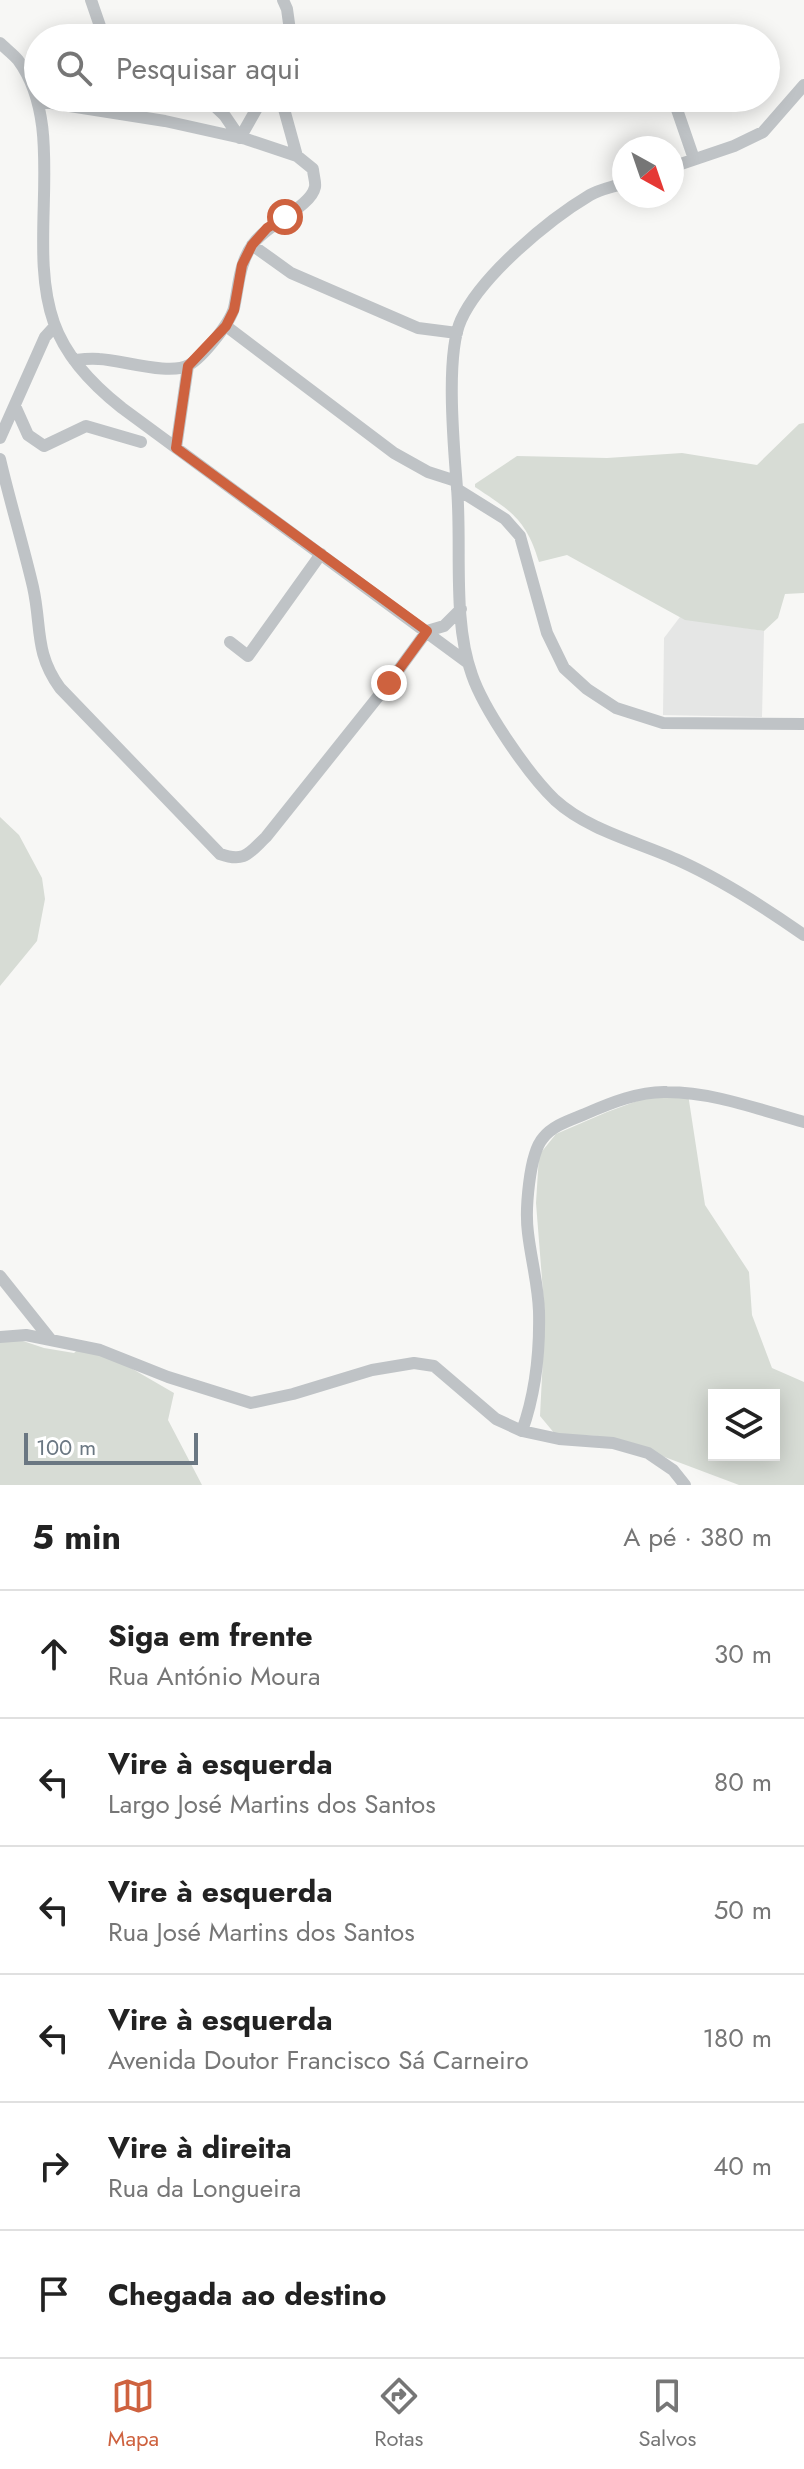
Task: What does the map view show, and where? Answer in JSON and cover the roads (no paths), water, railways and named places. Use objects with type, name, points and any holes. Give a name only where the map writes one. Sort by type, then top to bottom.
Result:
[{"type":"street","points":[[91,0],[99,24]]},
{"type":"street","points":[[283,0],[289,24]]},
{"type":"street","points":[[0,43],[18,60],[24,72]]},
{"type":"street","points":[[684,163],[734,146],[763,132],[804,85]]},
{"type":"street","points":[[39,112],[43,138],[44,283],[55,326],[74,360],[107,396],[468,663]]},
{"type":"street","points":[[74,360],[95,358],[172,370],[188,366],[226,326],[234,310],[242,265],[252,245],[267,228],[306,203],[315,188],[313,169],[297,156],[240,138],[108,112]]},
{"type":"street","points":[[221,112],[240,138]]},
{"type":"street","points":[[240,138],[255,112]]},
{"type":"street","points":[[285,112],[297,156]]},
{"type":"street","points":[[678,112],[694,159]]},
{"type":"street","points":[[612,187],[592,194],[505,263],[483,287],[461,320],[457,333],[452,362],[461,609],[468,663],[478,689],[509,740],[535,777],[557,801],[587,821],[727,883],[804,935]]},
{"type":"street","points":[[252,245],[291,273],[418,328],[457,333]]},
{"type":"street","points":[[0,438],[45,337],[55,326]]},
{"type":"street","points":[[226,326],[394,453],[457,485],[505,519],[520,536],[547,633],[564,668],[587,689],[616,708],[663,723],[804,724]]},
{"type":"street","points":[[176,448],[188,366]]},
{"type":"street","points":[[15,406],[28,435],[44,446],[86,426],[141,442]]},
{"type":"street","points":[[0,459],[33,587],[40,647],[47,670],[60,688],[220,854],[235,859],[245,857],[266,837],[427,631],[444,626],[461,609]]},
{"type":"street","points":[[230,642],[248,656],[321,554]]},
{"type":"street","points":[[522,1431],[536,1385],[539,1311],[536,1270],[528,1232],[529,1188],[535,1152],[543,1137],[559,1125],[600,1107],[666,1091],[706,1096],[804,1122]]},
{"type":"street","points":[[0,1276],[51,1340]]},
{"type":"street","points":[[0,1337],[26,1335],[100,1350],[168,1377],[251,1403],[372,1370],[414,1363],[434,1366],[496,1419],[522,1431],[559,1439],[613,1443],[648,1453],[673,1470],[685,1485]]}]
